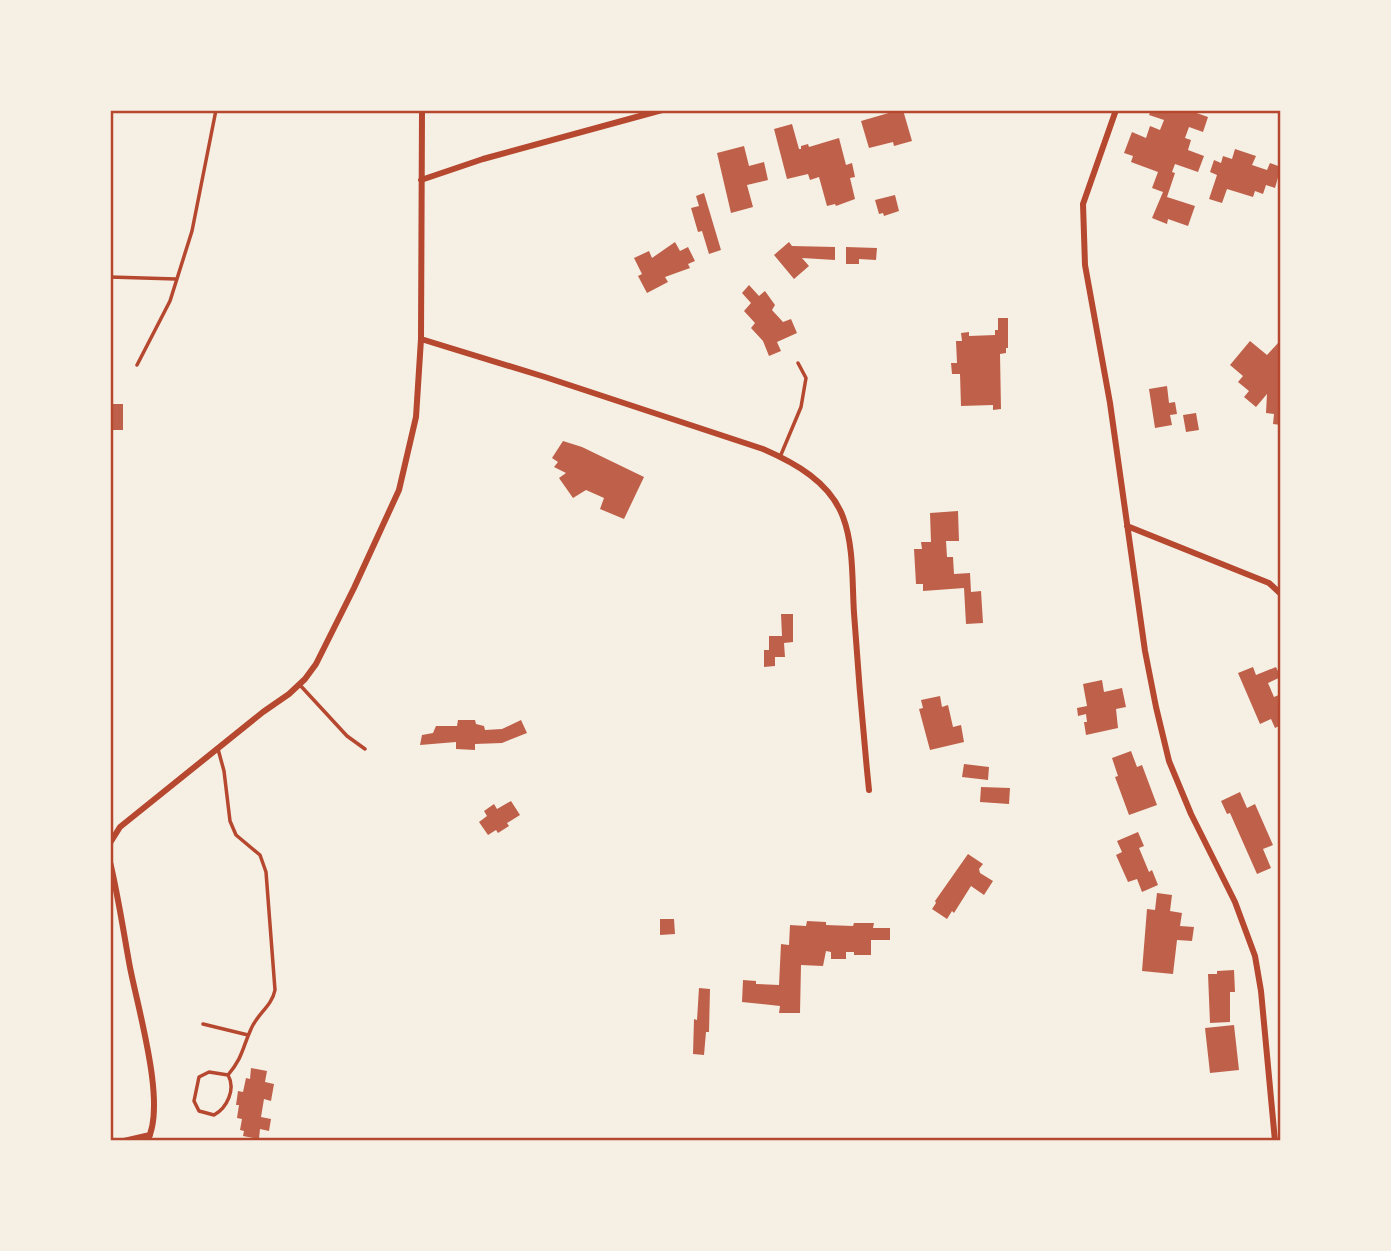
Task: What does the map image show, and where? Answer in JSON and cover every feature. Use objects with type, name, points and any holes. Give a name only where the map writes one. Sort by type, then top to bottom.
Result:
[{"type":"street","points":[[110,843],[121,827],[289,694],[316,664],[399,490],[416,417],[421,339],[422,110]]},
{"type":"street","points":[[421,180],[483,159],[662,110]]},
{"type":"street","points":[[1116,110],[1083,204],[1085,265],[1110,403],[1145,651],[1156,708],[1169,761],[1191,814],[1235,902],[1255,956],[1275,1141]]},
{"type":"street","points":[[421,339],[545,377],[789,460],[825,488],[843,516],[849,551],[860,712],[869,790]]},
{"type":"street","points":[[1127,526],[1269,583],[1281,594]]},
{"type":"street","points":[[110,862],[148,1049],[154,1104],[148,1138],[124,1141]]},
{"type":"lane","points":[[137,365],[170,301],[192,231],[216,110]]},
{"type":"lane","points":[[110,277],[176,279]]},
{"type":"lane","points":[[780,457],[801,407],[806,379],[798,363]]},
{"type":"lane","points":[[299,684],[347,736],[365,749]]},
{"type":"lane","points":[[218,749],[224,771],[230,821],[236,835],[260,855],[266,872],[275,990],[273,999],[248,1035],[240,1060],[228,1075]]},
{"type":"lane","points":[[203,1024],[248,1035]]},
{"type":"lane","points":[[209,1072],[228,1075],[231,1080],[227,1104],[223,1110],[214,1115],[199,1111],[194,1101],[199,1077],[209,1072]]},
{"type":"building","points":[[903,110],[912,141],[869,148],[861,121]]},
{"type":"building","points":[[1151,110],[1188,110],[1208,117],[1203,132],[1189,127],[1185,138],[1191,140],[1188,150],[1204,156],[1198,172],[1175,164],[1172,172],[1175,173],[1167,197],[1195,206],[1188,226],[1168,219],[1167,224],[1152,218],[1163,192],[1152,188],[1158,172],[1131,162],[1133,156],[1124,153],[1132,132],[1146,138],[1150,126],[1160,130],[1164,120],[1149,115]]},
{"type":"building","points":[[792,124],[799,149],[808,144],[809,147],[839,138],[846,165],[852,163],[855,177],[850,178],[855,199],[836,206],[827,206],[819,177],[810,180],[808,174],[787,179],[774,129]]},
{"type":"building","points":[[744,146],[749,166],[764,162],[768,180],[747,185],[753,207],[731,213],[717,153]]},
{"type":"building","points":[[1235,149],[1256,156],[1252,165],[1267,170],[1270,163],[1281,167],[1275,188],[1266,185],[1263,194],[1255,191],[1253,197],[1227,189],[1222,203],[1209,199],[1217,175],[1210,172],[1214,160],[1221,163],[1223,156],[1232,159]]},
{"type":"building","points":[[704,193],[721,250],[709,254],[702,231],[698,232],[691,208],[699,206],[696,196]]},
{"type":"building","points":[[895,195],[899,211],[884,216],[883,213],[879,214],[875,200]]},
{"type":"building","points":[[675,242],[680,251],[688,247],[695,261],[688,264],[690,268],[665,277],[668,282],[647,293],[638,276],[642,274],[634,258],[649,251],[652,258]]},
{"type":"building","points":[[789,242],[792,246],[835,247],[835,260],[802,258],[809,266],[794,279],[774,255]]},
{"type":"building","points":[[846,247],[877,248],[876,260],[859,259],[859,264],[846,264]]},
{"type":"building","points":[[749,285],[759,296],[765,291],[775,305],[772,310],[783,322],[791,319],[797,333],[777,342],[781,351],[769,356],[763,341],[751,328],[755,323],[744,311],[751,303],[742,293]]},
{"type":"building","points":[[998,318],[1008,318],[1008,348],[1006,353],[1000,354],[1001,409],[993,410],[993,405],[961,406],[960,374],[952,374],[951,363],[957,363],[956,341],[962,341],[961,333],[969,332],[969,336],[995,335]]},
{"type":"building","points":[[1250,341],[1267,355],[1278,343],[1281,345],[1281,425],[1273,424],[1274,414],[1266,413],[1267,394],[1256,407],[1244,397],[1249,391],[1238,382],[1243,376],[1230,365]]},
{"type":"building","points":[[1167,386],[1169,403],[1175,402],[1177,414],[1170,415],[1172,425],[1155,428],[1149,389]]},
{"type":"building","points":[[110,404],[123,404],[123,430],[110,430]]},
{"type":"building","points":[[1196,413],[1199,430],[1186,432],[1183,415]]},
{"type":"building","points":[[563,441],[582,447],[644,477],[624,519],[600,509],[604,498],[586,490],[573,498],[559,478],[566,473],[554,467],[558,462],[552,458]]},
{"type":"building","points":[[958,511],[959,541],[946,541],[947,557],[953,557],[954,574],[970,573],[971,592],[981,591],[983,623],[966,624],[964,588],[923,591],[923,584],[916,584],[914,549],[922,549],[921,542],[931,542],[930,513]]},
{"type":"building","points":[[781,614],[793,614],[793,642],[784,643],[785,657],[775,657],[775,666],[764,667],[764,650],[769,650],[769,636],[782,636]]},
{"type":"building","points":[[1253,667],[1256,675],[1276,667],[1281,677],[1268,683],[1274,697],[1281,694],[1281,725],[1275,728],[1271,719],[1260,724],[1238,673]]},
{"type":"building","points":[[1102,680],[1104,692],[1122,688],[1126,707],[1116,709],[1118,728],[1086,735],[1086,714],[1078,716],[1077,708],[1087,706],[1083,684]]},
{"type":"building","points":[[940,696],[942,707],[948,705],[953,727],[961,725],[964,742],[930,750],[919,709],[923,708],[921,700]]},
{"type":"building","points":[[458,720],[475,720],[476,724],[484,726],[485,730],[502,729],[521,720],[527,733],[502,743],[475,744],[475,750],[456,749],[456,742],[420,745],[422,735],[433,733],[436,726],[457,726]]},
{"type":"building","points":[[1131,751],[1137,767],[1142,765],[1157,805],[1129,815],[1115,777],[1118,776],[1112,758]]},
{"type":"building","points":[[964,764],[989,767],[988,780],[962,777]]},
{"type":"building","points":[[981,787],[1010,788],[1009,804],[980,802]]},
{"type":"building","points":[[1240,792],[1247,808],[1255,804],[1273,845],[1263,849],[1271,868],[1257,874],[1230,813],[1227,814],[1221,801]]},
{"type":"building","points":[[511,801],[520,815],[498,833],[496,830],[488,835],[479,822],[487,816],[484,811],[494,804],[497,809]]},
{"type":"building","points":[[1138,832],[1144,846],[1139,848],[1158,885],[1142,892],[1137,879],[1128,882],[1116,855],[1122,852],[1117,841]]},
{"type":"building","points":[[968,854],[983,864],[979,869],[980,873],[993,881],[984,895],[971,886],[954,913],[952,911],[947,919],[932,909]]},
{"type":"building","points":[[1157,893],[1172,895],[1170,911],[1182,913],[1180,926],[1194,927],[1192,941],[1177,940],[1173,974],[1142,971],[1147,909],[1155,910]]},
{"type":"building","points":[[660,919],[674,919],[675,934],[660,935]]},
{"type":"building","points":[[807,921],[853,926],[854,923],[874,923],[873,928],[890,928],[890,940],[871,940],[871,955],[846,952],[846,959],[831,959],[831,952],[826,951],[823,966],[801,965],[800,1013],[779,1013],[780,1006],[742,1002],[743,980],[756,981],[756,984],[779,985],[781,944],[789,945],[790,925],[806,926]]},
{"type":"building","points":[[1234,970],[1235,992],[1230,992],[1230,1022],[1210,1023],[1208,974]]},
{"type":"building","points":[[699,988],[710,989],[709,1032],[706,1032],[704,1055],[693,1054],[694,1019],[697,1020]]},
{"type":"building","points":[[1234,1025],[1239,1070],[1210,1073],[1205,1028]]},
{"type":"building","points":[[251,1068],[267,1071],[265,1082],[274,1084],[271,1101],[264,1099],[261,1117],[271,1119],[269,1131],[260,1129],[259,1139],[243,1136],[244,1131],[240,1130],[242,1119],[237,1118],[238,1091],[243,1092],[246,1078],[250,1079]]}]
